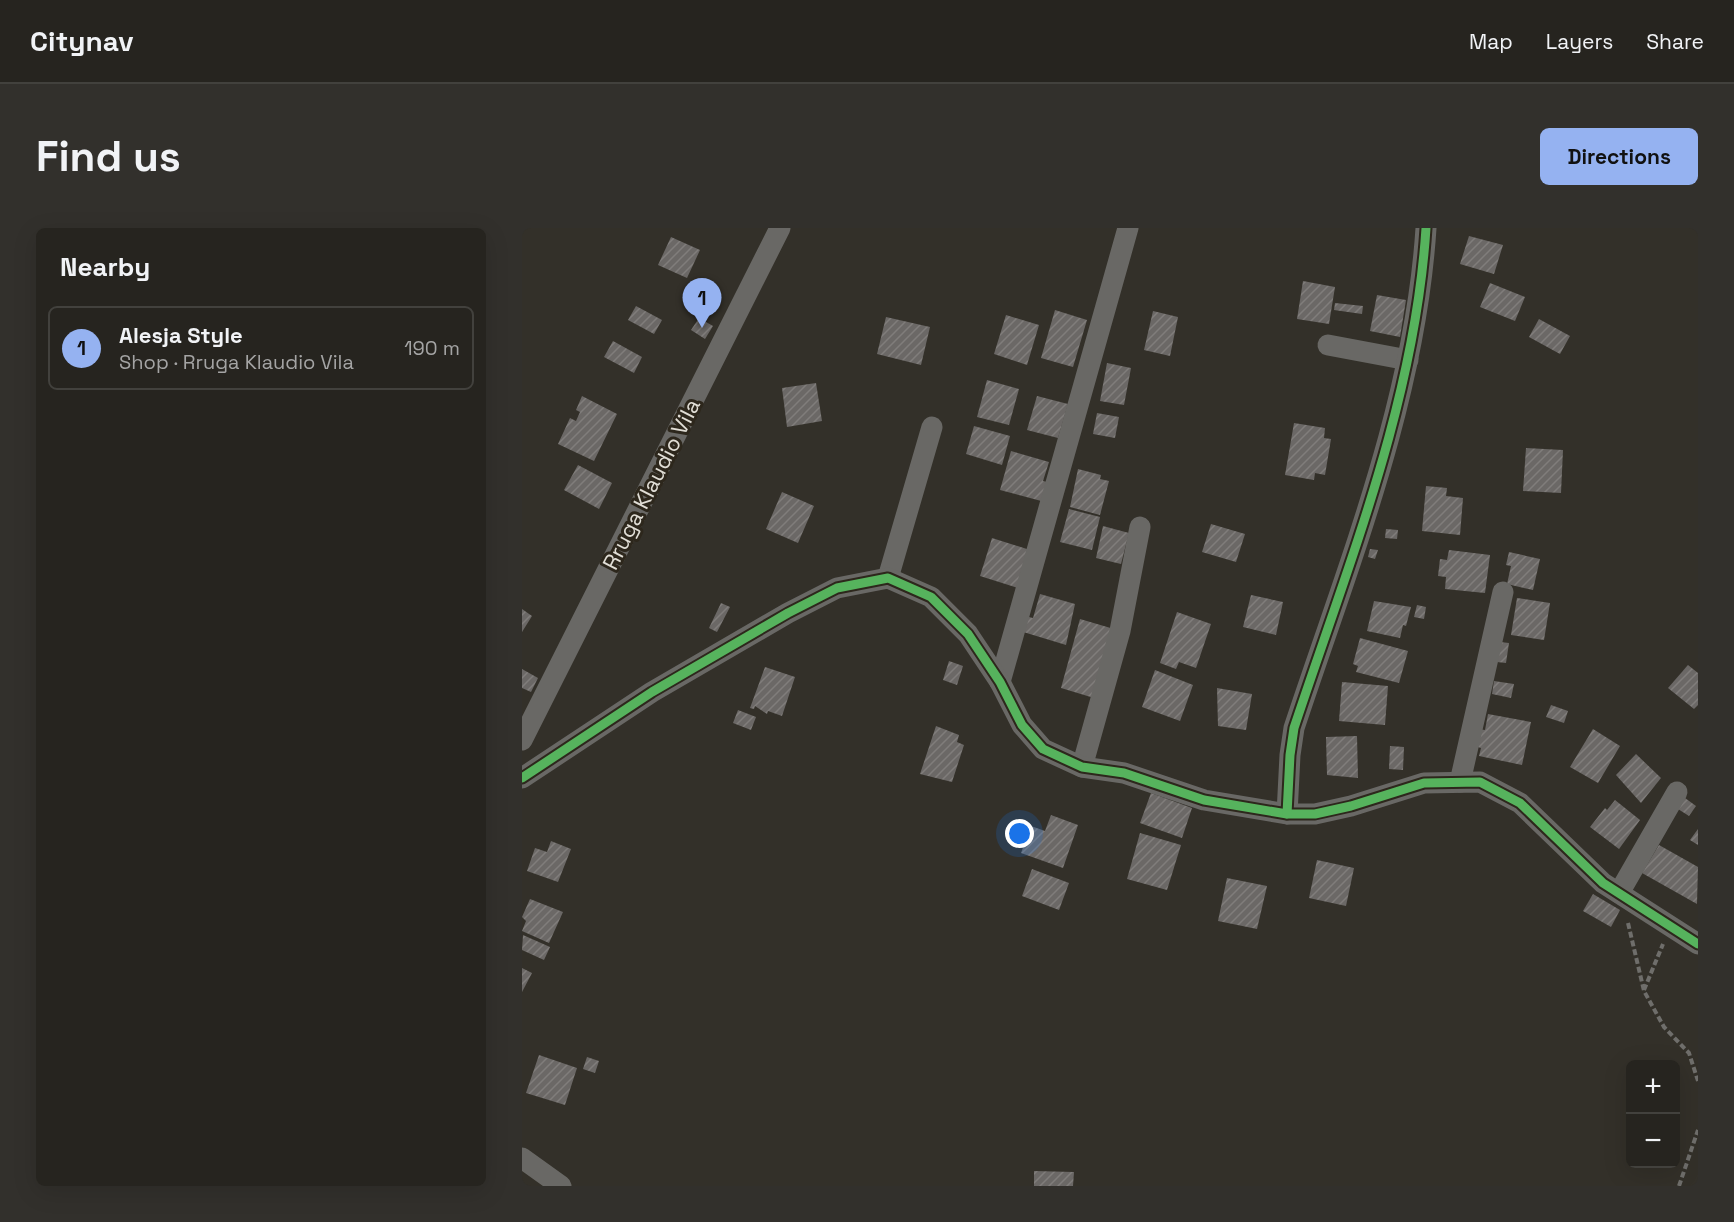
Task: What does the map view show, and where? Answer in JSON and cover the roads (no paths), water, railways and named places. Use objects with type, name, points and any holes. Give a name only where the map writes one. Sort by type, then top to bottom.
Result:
[{"type":"street","name":"Rruga Klaudio Vila","points":[[522,740],[780,228]]},
{"type":"street","points":[[1000,682],[1128,228]]},
{"type":"street","points":[[1287,814],[1294,728],[1376,483],[1408,360],[1422,284],[1426,228]]},
{"type":"street","points":[[1328,345],[1408,360]]},
{"type":"street","points":[[888,578],[932,427]]},
{"type":"street","points":[[1082,767],[1120,631],[1140,527]]},
{"type":"street","points":[[522,778],[652,692],[788,613],[837,588],[888,578],[931,597],[968,634],[1000,682],[1022,725],[1043,748],[1082,767],[1124,773],[1204,800],[1287,814],[1315,814],[1424,783],[1480,782],[1520,802],[1603,883],[1698,944]]},
{"type":"street","points":[[1460,782],[1503,592]]},
{"type":"street","points":[[1623,896],[1677,792]]},
{"type":"street","points":[[522,1158],[561,1186]]},
{"type":"place","name":"Alesja Style","points":[[702,328]]}]
